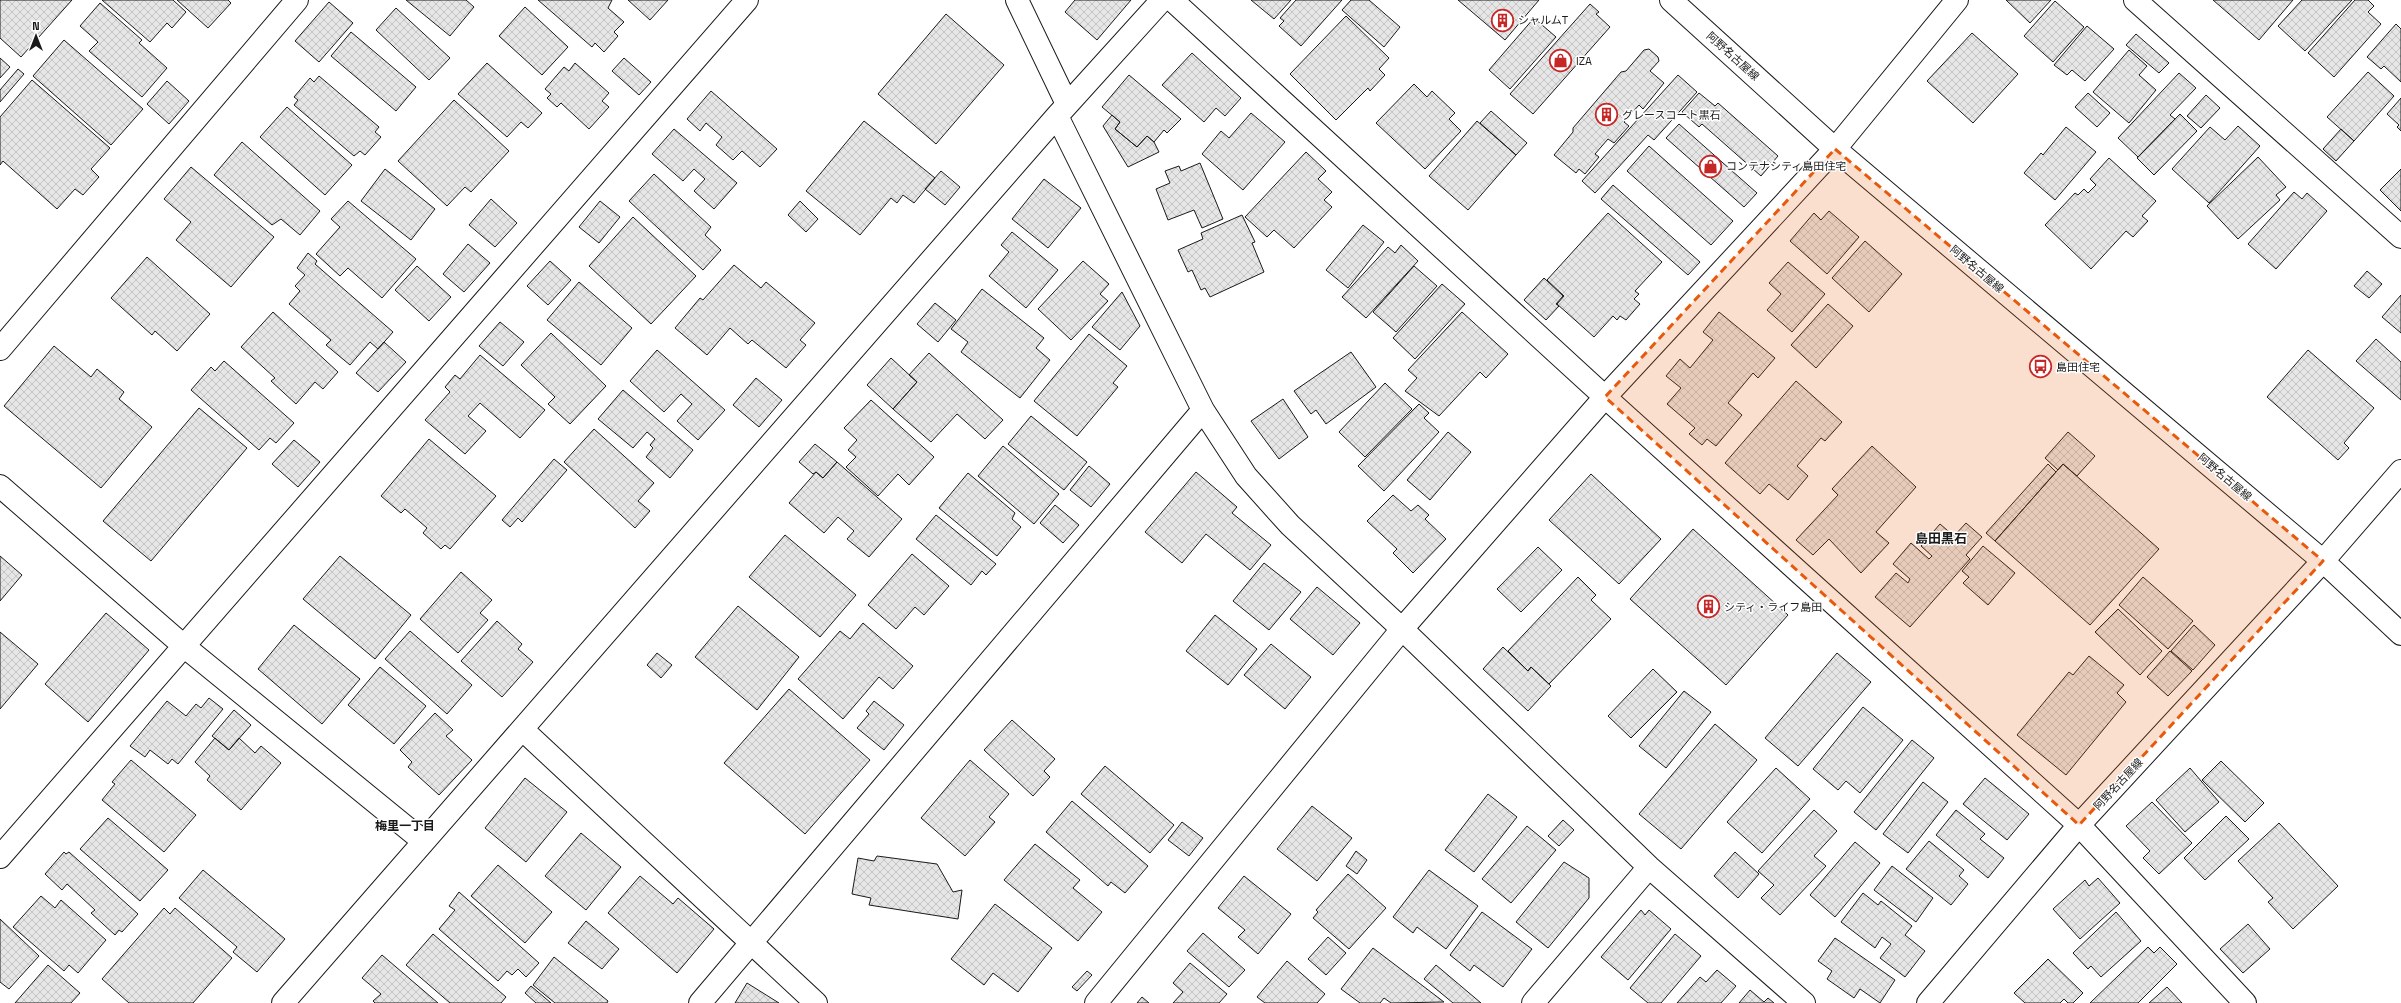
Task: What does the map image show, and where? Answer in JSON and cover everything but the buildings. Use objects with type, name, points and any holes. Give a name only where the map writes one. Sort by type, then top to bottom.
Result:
[{"type":"street","points":[[0,349],[297,0]]},
{"type":"street","points":[[0,857],[185,647],[747,0]]},
{"type":"street","points":[[1017,0],[1062,110],[1203,410],[1246,476],[1276,509],[1649,867],[1804,1003]]},
{"type":"street","points":[[284,1003],[423,841],[523,730],[1062,110],[1162,0]]},
{"type":"street","points":[[1172,0],[1605,397],[2079,825],[2245,1003]]},
{"type":"street","name":"阿野名古屋線","points":[[1671,0],[1835,149],[2323,561],[2079,825],[1928,1003]]},
{"type":"street","points":[[1096,1003],[1402,629],[1605,397],[1835,149],[1957,0]]},
{"type":"street","points":[[2135,0],[2401,237]]},
{"type":"street","points":[[700,1003],[1203,410]]},
{"type":"street","points":[[2401,471],[2323,561],[2401,634]]},
{"type":"street","points":[[0,486],[185,647],[423,841]]},
{"type":"street","points":[[523,730],[816,1003]]},
{"type":"street","points":[[1533,1003],[1649,867]]},
{"type":"highlighted area","points":[[1835,149],[2323,561],[2079,825],[1605,397]]},
{"type":"place","name":"シャルムT","points":[[1502,20]]},
{"type":"place","name":"IZA","points":[[1560,61]]},
{"type":"place","name":"グレースコート黒石","points":[[1607,115]]},
{"type":"place","name":"コンテナシティ島田住宅","points":[[1711,166]]},
{"type":"place","name":"島田住宅","points":[[2041,367]]},
{"type":"place","name":"シティ・ライフ島田","points":[[1709,607]]},
{"type":"district","name":"島田黒石","points":[[1941,538]]},
{"type":"district","name":"梅里一丁目","points":[[405,826]]}]
